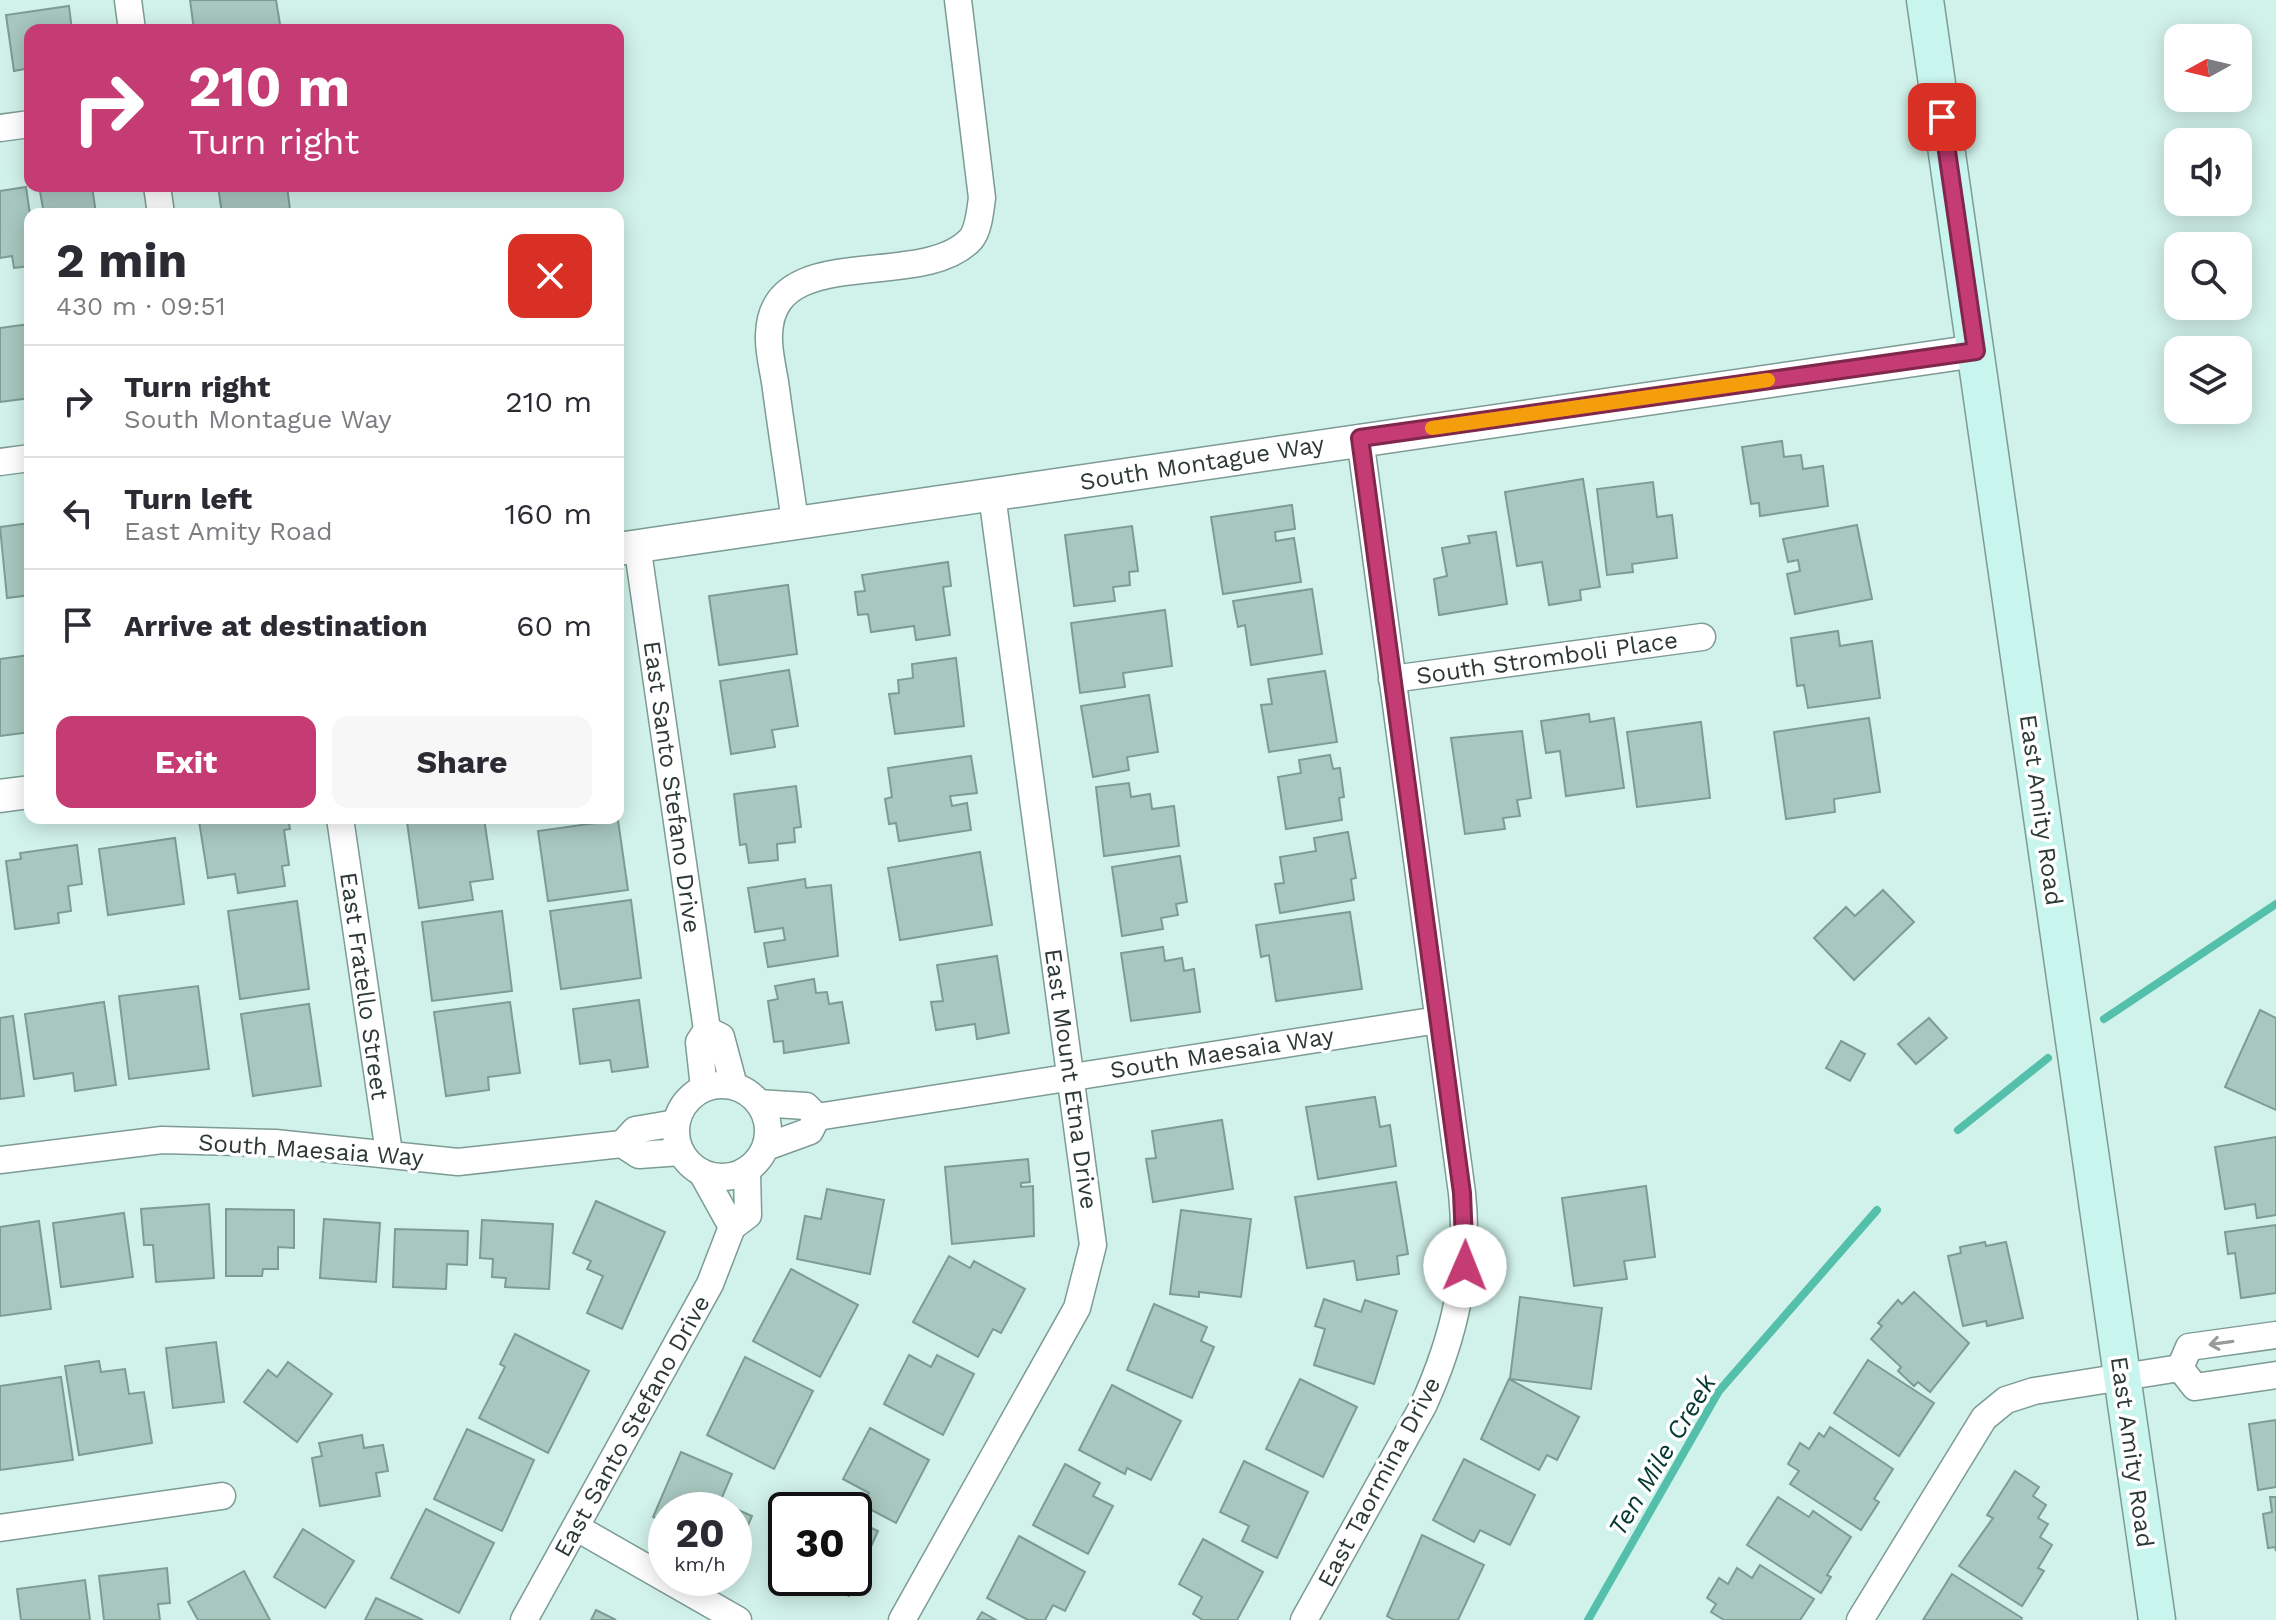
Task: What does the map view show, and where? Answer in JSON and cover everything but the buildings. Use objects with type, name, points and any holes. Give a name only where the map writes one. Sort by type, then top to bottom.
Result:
[{"type":"main road","name":"East Amity Road","points":[[1925,0],[2157,1620]]},
{"type":"street","points":[[128,0],[131,24]]},
{"type":"street","points":[[795,522],[768,334],[777,301],[797,284],[821,276],[936,260],[973,237],[979,218],[982,198],[958,0]]},
{"type":"street","points":[[0,128],[24,125]]},
{"type":"street","name":"South Montague Way","points":[[628,547],[1360,438],[1976,351]]},
{"type":"street","name":"East Taormina Drive","points":[[1304,1620],[1440,1370],[1459,1306],[1466,1231],[1360,438]]},
{"type":"street","points":[[0,462],[24,459]]},
{"type":"street","name":"East Mount Etna Drive","points":[[902,1620],[1077,1308],[1093,1245],[992,495]]},
{"type":"street","name":"East Santo Stefano Drive","points":[[628,547],[707,1030],[699,1042],[704,1088]]},
{"type":"street","name":"South Stromboli Place","points":[[1392,679],[1702,637]]},
{"type":"street","points":[[0,796],[24,793]]},
{"type":"street","name":"East Fratello Street","points":[[341,824],[389,1153]]},
{"type":"street","name":"South Maesaia Way","points":[[817,1117],[1438,1020]]},
{"type":"street","name":"East Santo Stefano Drive","points":[[707,1030],[721,1037],[734,1086]]},
{"type":"street","points":[[702,1173],[733,1177],[747,1171],[766,1147],[769,1132],[759,1103],[734,1086],[704,1088],[691,1097],[676,1123],[681,1152],[702,1173],[732,1227]]},
{"type":"street","name":"South Maesaia Way","points":[[759,1103],[806,1106],[817,1117]]},
{"type":"street","name":"South Maesaia Way","points":[[766,1147],[810,1131],[817,1117]]},
{"type":"street","name":"South Maesaia Way","points":[[0,1160],[162,1140],[275,1143],[480,1162],[622,1144],[635,1130],[676,1123]]},
{"type":"street","name":"South Maesaia Way","points":[[622,1144],[639,1155],[681,1152]]},
{"type":"street","name":"East Santo Stefano Drive","points":[[524,1620],[710,1284],[732,1227],[748,1215],[747,1171]]},
{"type":"street","points":[[2180,1368],[2189,1347],[2276,1335]]},
{"type":"street","points":[[1860,1620],[1984,1418],[2006,1400],[2034,1391],[2180,1368]]},
{"type":"street","points":[[2180,1368],[2195,1387],[2276,1375]]},
{"type":"street","points":[[0,1528],[222,1496]]},
{"type":"street","points":[[577,1528],[738,1620]]},
{"type":"waterway","name":"Ten Mile Creek","points":[[2104,1019],[2276,904]]},
{"type":"waterway","name":"Ten Mile Creek","points":[[1958,1130],[2048,1058]]},
{"type":"waterway","name":"Ten Mile Creek","points":[[1588,1620],[1719,1391],[1877,1210]]},
{"type":"slow traffic","points":[[1432,428],[1768,380]]},
{"type":"route","points":[[1465,1266],[1466,1231],[1462,1193],[1360,438],[1976,351],[1942,117]]}]
